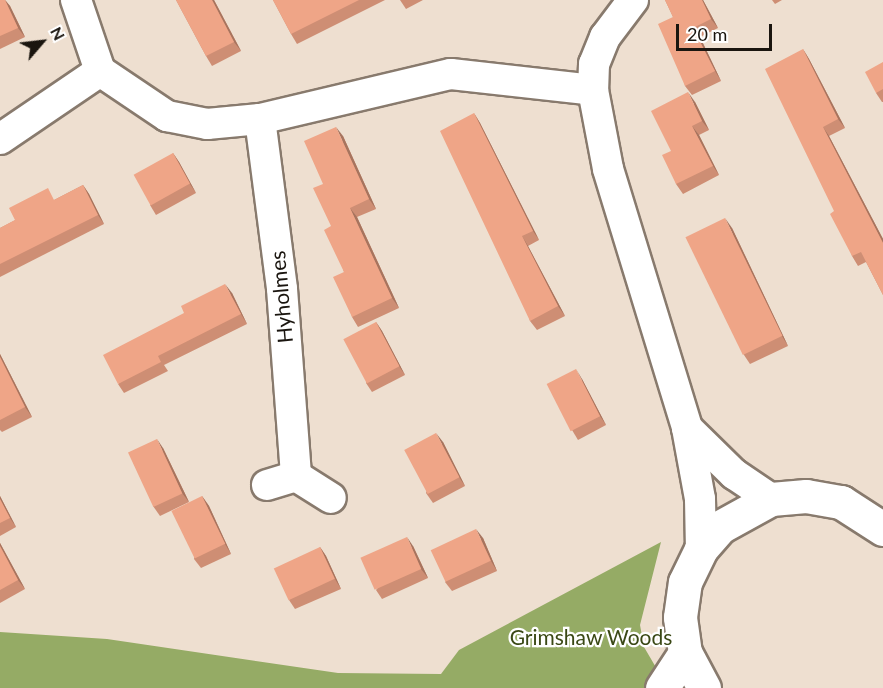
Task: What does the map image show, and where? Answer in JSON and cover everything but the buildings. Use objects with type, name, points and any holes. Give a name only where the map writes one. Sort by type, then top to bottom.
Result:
[{"type":"street","points":[[76,0],[100,71],[167,116],[207,124],[260,119],[451,75],[593,90]]},
{"type":"street","points":[[633,0],[605,37],[594,64],[593,90],[608,169],[687,428],[700,499],[701,549]]},
{"type":"street","points":[[0,139],[100,71]]},
{"type":"street","name":"Hyholmes","points":[[260,119],[282,289],[296,476]]},
{"type":"street","points":[[687,428],[734,474],[771,500]]},
{"type":"street","points":[[267,485],[296,476],[332,498]]},
{"type":"street","points":[[704,688],[686,653],[680,617],[684,591],[701,549],[720,527],[771,500],[806,496],[841,502],[880,522]]},
{"type":"street","points":[[662,688],[686,653]]},
{"type":"green space","name":"Grimshaw Woods","points":[[661,542],[640,625],[644,647],[668,688],[0,688],[0,632],[107,639],[338,673],[441,674],[459,650]]}]
